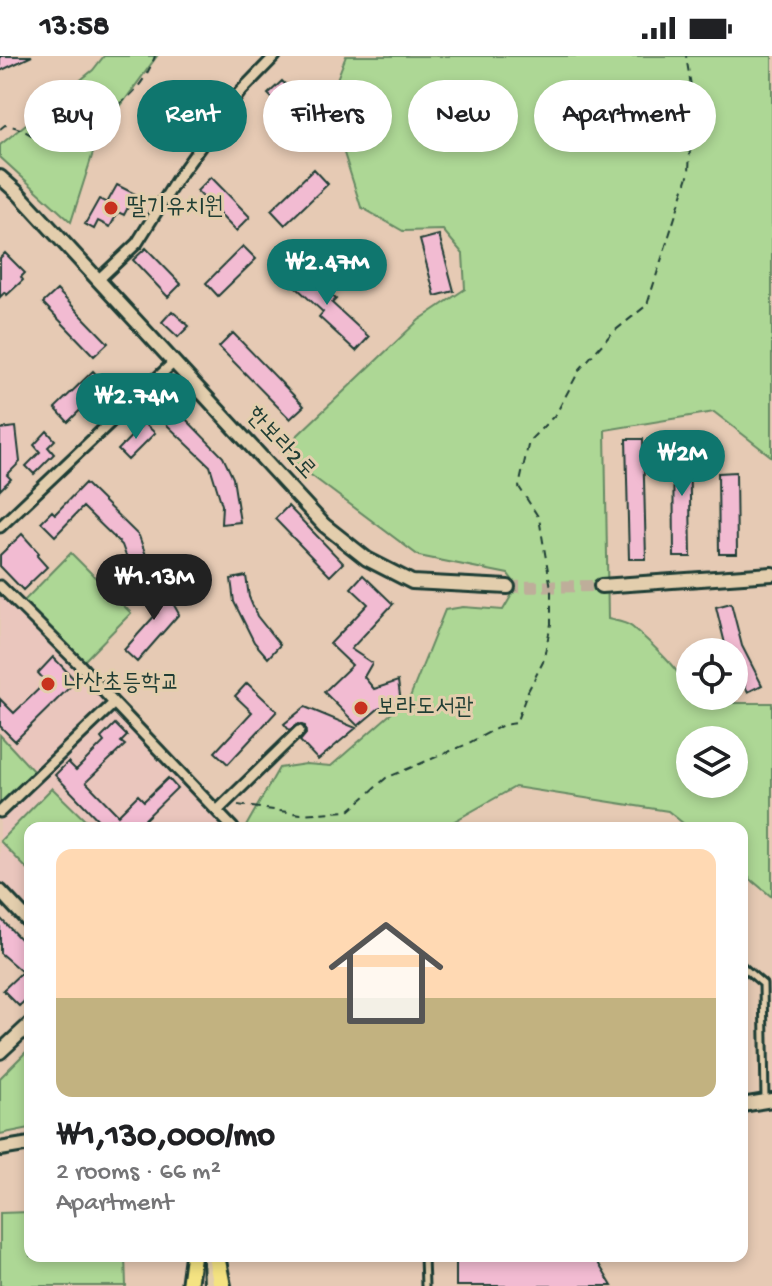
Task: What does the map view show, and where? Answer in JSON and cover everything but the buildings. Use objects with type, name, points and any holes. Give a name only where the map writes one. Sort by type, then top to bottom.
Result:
[{"type":"highway","points":[[217,1262],[222,1286]]},
{"type":"main road","points":[[189,1286],[192,1262]]},
{"type":"street","points":[[98,280],[137,243],[177,179],[240,92],[275,56]]},
{"type":"street","name":"한보라2로","points":[[0,177],[324,525],[367,559],[412,582],[508,587]]},
{"type":"street","points":[[0,527],[174,362]]},
{"type":"street","points":[[601,586],[772,574]]},
{"type":"street","points":[[0,586],[221,808],[229,822]]},
{"type":"street","points":[[0,812],[114,703]]},
{"type":"street","points":[[221,808],[299,731]]},
{"type":"street","points":[[0,891],[24,917]]},
{"type":"street","points":[[0,1052],[24,1030]]},
{"type":"street","points":[[748,1104],[768,1101]]},
{"type":"street","points":[[0,1149],[24,1145]]},
{"type":"street","points":[[210,1262],[211,1286]]},
{"type":"lane","points":[[748,971],[763,984],[768,1101]]},
{"type":"lane","points":[[424,1262],[425,1286]]},
{"type":"path","points":[[0,129],[5,125],[21,126],[45,143],[51,129],[61,118],[80,112],[105,110],[127,98],[143,81],[155,56]]},
{"type":"path","points":[[221,808],[301,814],[349,811],[386,778],[465,745],[503,725],[516,723],[543,662],[551,624],[551,588],[539,518],[519,487],[529,441],[556,414],[580,369],[612,333],[647,305],[689,173],[692,92],[686,56]]},
{"type":"shaded area","points":[[0,586],[80,665],[220,822],[24,822],[24,917],[0,891]]},
{"type":"green space","points":[[104,56],[157,56],[121,105],[121,80],[81,80]]},
{"type":"green space","points":[[346,56],[772,56],[772,457],[714,412],[605,430],[608,619],[630,625],[675,669],[676,710],[748,710],[748,703],[772,703],[772,897],[748,877],[748,822],[682,822],[668,811],[515,787],[453,822],[248,822],[279,768],[306,764],[331,766],[410,697],[445,610],[463,607],[503,610],[517,586],[508,574],[419,556],[280,452],[419,320],[465,289],[463,254],[443,230],[403,231],[361,207],[344,152],[392,152],[392,80],[337,80]]},
{"type":"green space","points":[[24,126],[24,152],[93,152],[71,222],[0,157],[0,145]]},
{"type":"green space","points":[[71,553],[131,613],[80,665],[20,605]]},
{"type":"green space","points":[[0,735],[34,772],[0,804]]},
{"type":"green space","points":[[52,788],[87,822],[24,822],[24,866],[0,841]]},
{"type":"green space","points":[[24,1054],[24,1129],[0,1134],[0,1078]]},
{"type":"green space","points":[[24,1212],[24,1262],[125,1262],[126,1286],[0,1286],[0,1213]]},
{"type":"tunnel","points":[[508,587],[601,586]]},
{"type":"place","name":"딸기유치원","points":[[111,208]]},
{"type":"place","name":"나산초등학교","points":[[48,684]]},
{"type":"place","name":"보라도서관","points":[[361,708]]}]
